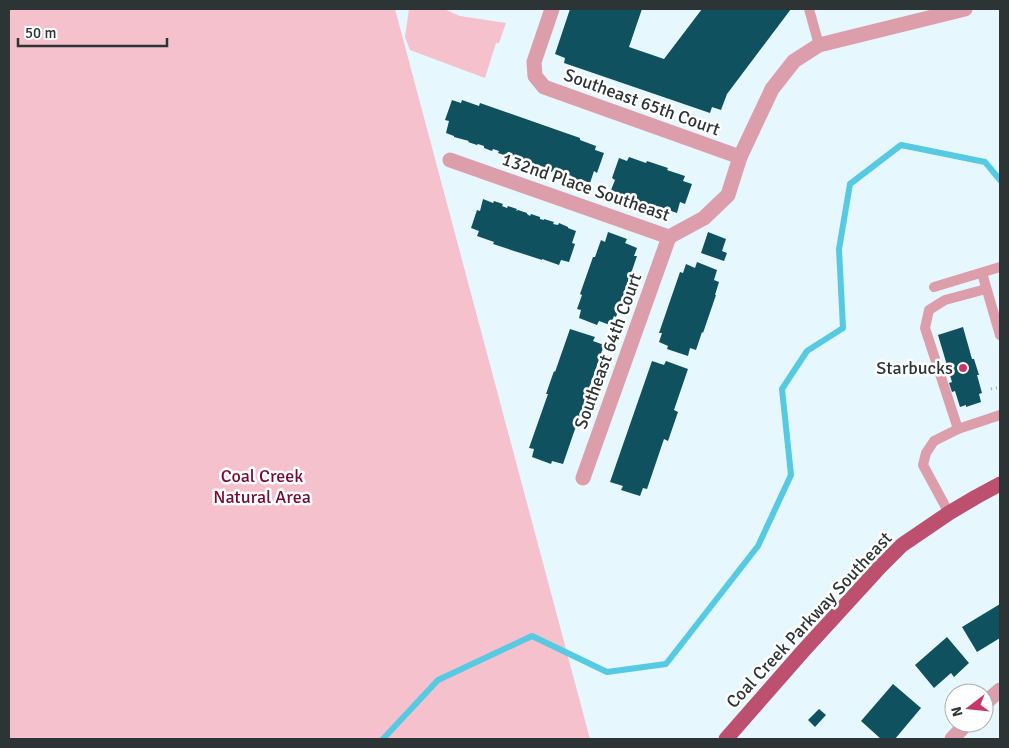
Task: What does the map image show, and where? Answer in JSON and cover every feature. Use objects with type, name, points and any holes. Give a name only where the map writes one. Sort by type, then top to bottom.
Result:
[{"type":"main road","name":"Coal Creek Parkway Southeast","points":[[726,739],[804,650],[902,545],[949,513],[1000,484]]},
{"type":"street","name":"Southeast 65th Court","points":[[552,9],[534,62],[535,76],[544,87],[740,157]]},
{"type":"street","name":"132nd Place Southeast","points":[[450,160],[669,237],[704,218],[728,195],[740,157],[772,89],[794,61],[819,45],[965,9]]},
{"type":"street","name":"Southeast 64th Court","points":[[583,478],[669,237]]},
{"type":"lane","points":[[809,9],[819,45]]},
{"type":"lane","points":[[934,287],[1000,267]]},
{"type":"lane","points":[[982,273],[1000,335]]},
{"type":"lane","points":[[958,429],[924,328],[929,310],[945,300],[986,289]]},
{"type":"lane","points":[[949,513],[923,465],[926,453],[934,441],[958,429],[1000,415]]},
{"type":"path","points":[[991,390],[1000,386]]},
{"type":"green space","name":"Coal Creek Natural Area","points":[[9,9],[395,9],[590,739],[9,739]]},
{"type":"green space","points":[[409,9],[444,9],[460,16],[506,23],[499,43],[496,43],[485,78],[410,50],[405,37]]},
{"type":"building","points":[[570,9],[642,9],[629,47],[664,59],[702,9],[791,9],[727,94],[721,110],[712,107],[710,113],[564,63],[565,58],[555,54]]},
{"type":"building","points":[[452,100],[461,103],[462,100],[479,106],[480,103],[580,138],[580,140],[596,146],[595,150],[604,153],[597,173],[594,171],[590,183],[580,179],[580,181],[571,179],[572,176],[565,174],[565,176],[553,170],[552,172],[544,167],[529,164],[529,162],[523,159],[522,161],[508,154],[507,156],[498,153],[499,151],[493,149],[492,151],[484,148],[484,146],[446,133],[449,121],[445,120]]},
{"type":"building","points":[[629,157],[668,168],[667,170],[685,176],[683,181],[692,184],[685,204],[680,202],[677,213],[659,209],[660,207],[654,205],[653,207],[634,200],[635,198],[629,198],[611,190],[615,180],[612,178],[619,158],[627,161]]},
{"type":"building","points":[[483,199],[503,204],[502,206],[507,208],[508,206],[517,209],[516,211],[527,213],[530,216],[531,214],[540,217],[540,219],[554,222],[553,224],[558,225],[559,223],[576,231],[572,243],[575,244],[569,262],[561,260],[559,265],[493,244],[494,242],[477,236],[479,231],[471,228],[477,210],[480,211]]},
{"type":"building","points":[[608,232],[627,239],[625,243],[637,248],[634,256],[637,256],[616,317],[614,316],[610,325],[599,321],[597,325],[579,318],[581,310],[577,309],[582,295],[580,294],[593,257],[595,257],[601,240],[605,242]]},
{"type":"building","points":[[708,232],[726,239],[722,251],[727,253],[724,261],[701,253]]},
{"type":"building","points":[[697,262],[717,270],[714,280],[719,282],[696,350],[690,348],[688,356],[667,349],[668,346],[659,342],[662,333],[659,333],[680,272],[683,273],[686,264],[695,268]]},
{"type":"building","points":[[963,327],[972,359],[974,359],[979,375],[977,375],[982,393],[979,394],[981,402],[960,407],[955,391],[952,392],[949,383],[952,382],[938,335]]},
{"type":"building","points":[[570,329],[595,337],[593,341],[604,345],[563,464],[552,461],[551,464],[532,457],[534,449],[529,448],[548,394],[546,394]]},
{"type":"building","points":[[652,361],[664,365],[666,361],[688,369],[674,410],[678,412],[668,441],[664,439],[647,489],[643,488],[640,496],[621,490],[623,486],[610,482]]},
{"type":"building","points":[[1000,604],[1000,638],[977,652],[962,627]]},
{"type":"building","points":[[947,637],[969,663],[954,677],[951,673],[934,688],[915,665]]},
{"type":"building","points":[[893,684],[921,708],[895,739],[881,739],[861,721]]},
{"type":"building","points":[[819,709],[826,715],[815,727],[808,720]]},
{"type":"waterway","points":[[383,739],[438,680],[532,636],[607,672],[666,664],[758,546],[791,475],[782,389],[807,351],[843,328],[839,249],[850,184],[901,145],[985,162],[1000,180]]},
{"type":"place","name":"Starbucks","points":[[963,368]]}]
